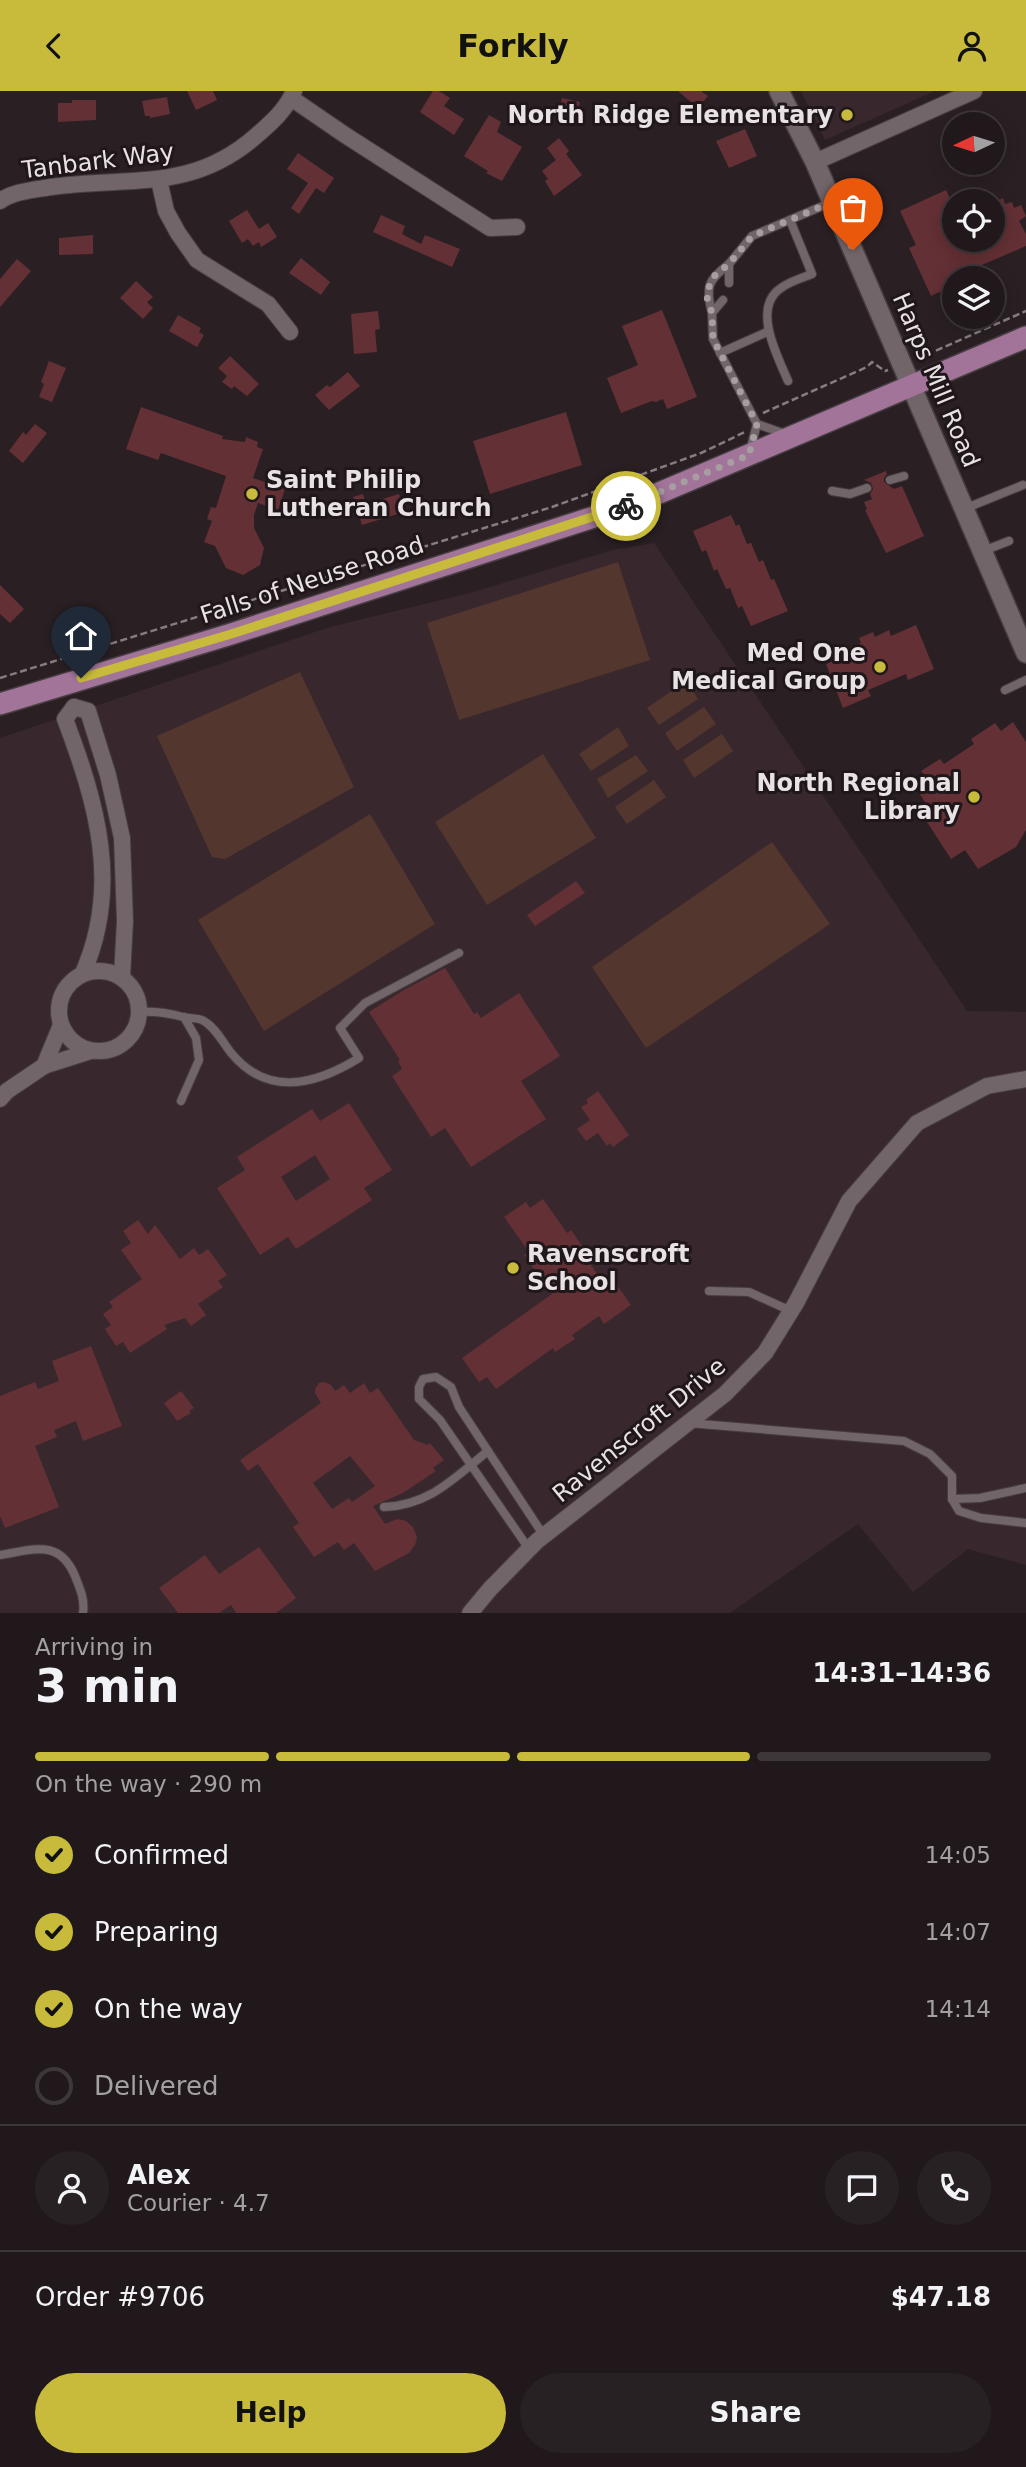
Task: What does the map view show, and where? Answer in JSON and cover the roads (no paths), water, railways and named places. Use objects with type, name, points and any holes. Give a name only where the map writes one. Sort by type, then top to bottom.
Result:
[{"type":"main road","name":"Falls of Neuse Road","points":[[0,704],[228,635],[631,505],[1026,338]]},
{"type":"street","name":"Harps Mill Road","points":[[779,91],[815,162],[1026,653]]},
{"type":"street","points":[[815,162],[974,91]]},
{"type":"street","points":[[292,95],[490,228],[517,227]]},
{"type":"street","name":"Tanbark Way","points":[[1,198],[24,191],[65,185],[159,180],[225,160],[277,117],[292,95]]},
{"type":"street","points":[[159,180],[166,211],[197,260],[268,304],[290,332]]},
{"type":"street","points":[[67,682],[74,707]]},
{"type":"street","points":[[74,707],[65,719],[96,814],[102,855],[103,903],[95,947],[83,973]]},
{"type":"street","points":[[74,707],[89,711],[122,838],[122,977]]},
{"type":"street","points":[[103,903],[124,904]]},
{"type":"street","points":[[0,1100],[7,1091],[44,1066],[90,1051],[106,1051],[130,1038],[137,1026],[140,1012],[138,999],[132,987],[122,977],[110,972],[96,970],[83,973],[65,989],[60,1000],[61,1025],[68,1037],[90,1051]]},
{"type":"street","points":[[44,1066],[61,1025]]},
{"type":"street","name":"Ravenscroft Drive","points":[[470,1613],[529,1549],[725,1394],[765,1353],[791,1311],[849,1201],[917,1123],[988,1086],[1026,1079]]},
{"type":"lane","points":[[749,455],[757,424],[713,339],[712,313],[706,294],[713,277],[729,264],[752,236],[832,202]]},
{"type":"lane","points":[[788,381],[767,332],[769,307],[779,289],[812,274],[790,220]]},
{"type":"lane","points":[[726,282],[729,264]]},
{"type":"lane","points":[[712,313],[720,299]]},
{"type":"lane","points":[[720,353],[767,332]]},
{"type":"lane","points":[[757,424],[792,436]]},
{"type":"lane","points":[[890,480],[904,476]]},
{"type":"lane","points":[[964,509],[1023,485]]},
{"type":"lane","points":[[832,491],[850,494],[867,488]]},
{"type":"lane","points":[[983,551],[1009,541]]},
{"type":"lane","points":[[1005,690],[1026,680]]},
{"type":"lane","points":[[140,1012],[162,1012],[201,1019],[212,1026],[244,1067],[265,1078],[293,1083],[317,1079],[359,1058],[340,1028],[365,1003],[459,953]]},
{"type":"lane","points":[[181,1101],[199,1060],[196,1038],[184,1017]]},
{"type":"lane","points":[[709,1291],[749,1292],[791,1311]]},
{"type":"lane","points":[[529,1549],[440,1420],[419,1399],[419,1387],[423,1379],[436,1377],[451,1387],[459,1407],[544,1536]]},
{"type":"lane","points":[[688,1423],[904,1441],[930,1454],[951,1476],[951,1499],[959,1511],[981,1518],[1026,1523]]},
{"type":"lane","points":[[384,1507],[419,1501],[453,1479],[488,1451]]},
{"type":"lane","points":[[951,1499],[980,1498],[1026,1488]]},
{"type":"lane","points":[[0,1555],[47,1548],[62,1554],[71,1566],[85,1601],[83,1613]]},
{"type":"place","name":"North Ridge Elementary","points":[[847,115]]},
{"type":"place","name":"Saint Philip Lutheran Church","points":[[252,494]]},
{"type":"place","name":"Med One Medical Group","points":[[880,667]]},
{"type":"place","name":"North Regional Library","points":[[974,797]]},
{"type":"place","name":"Ravenscroft School","points":[[513,1268]]}]
